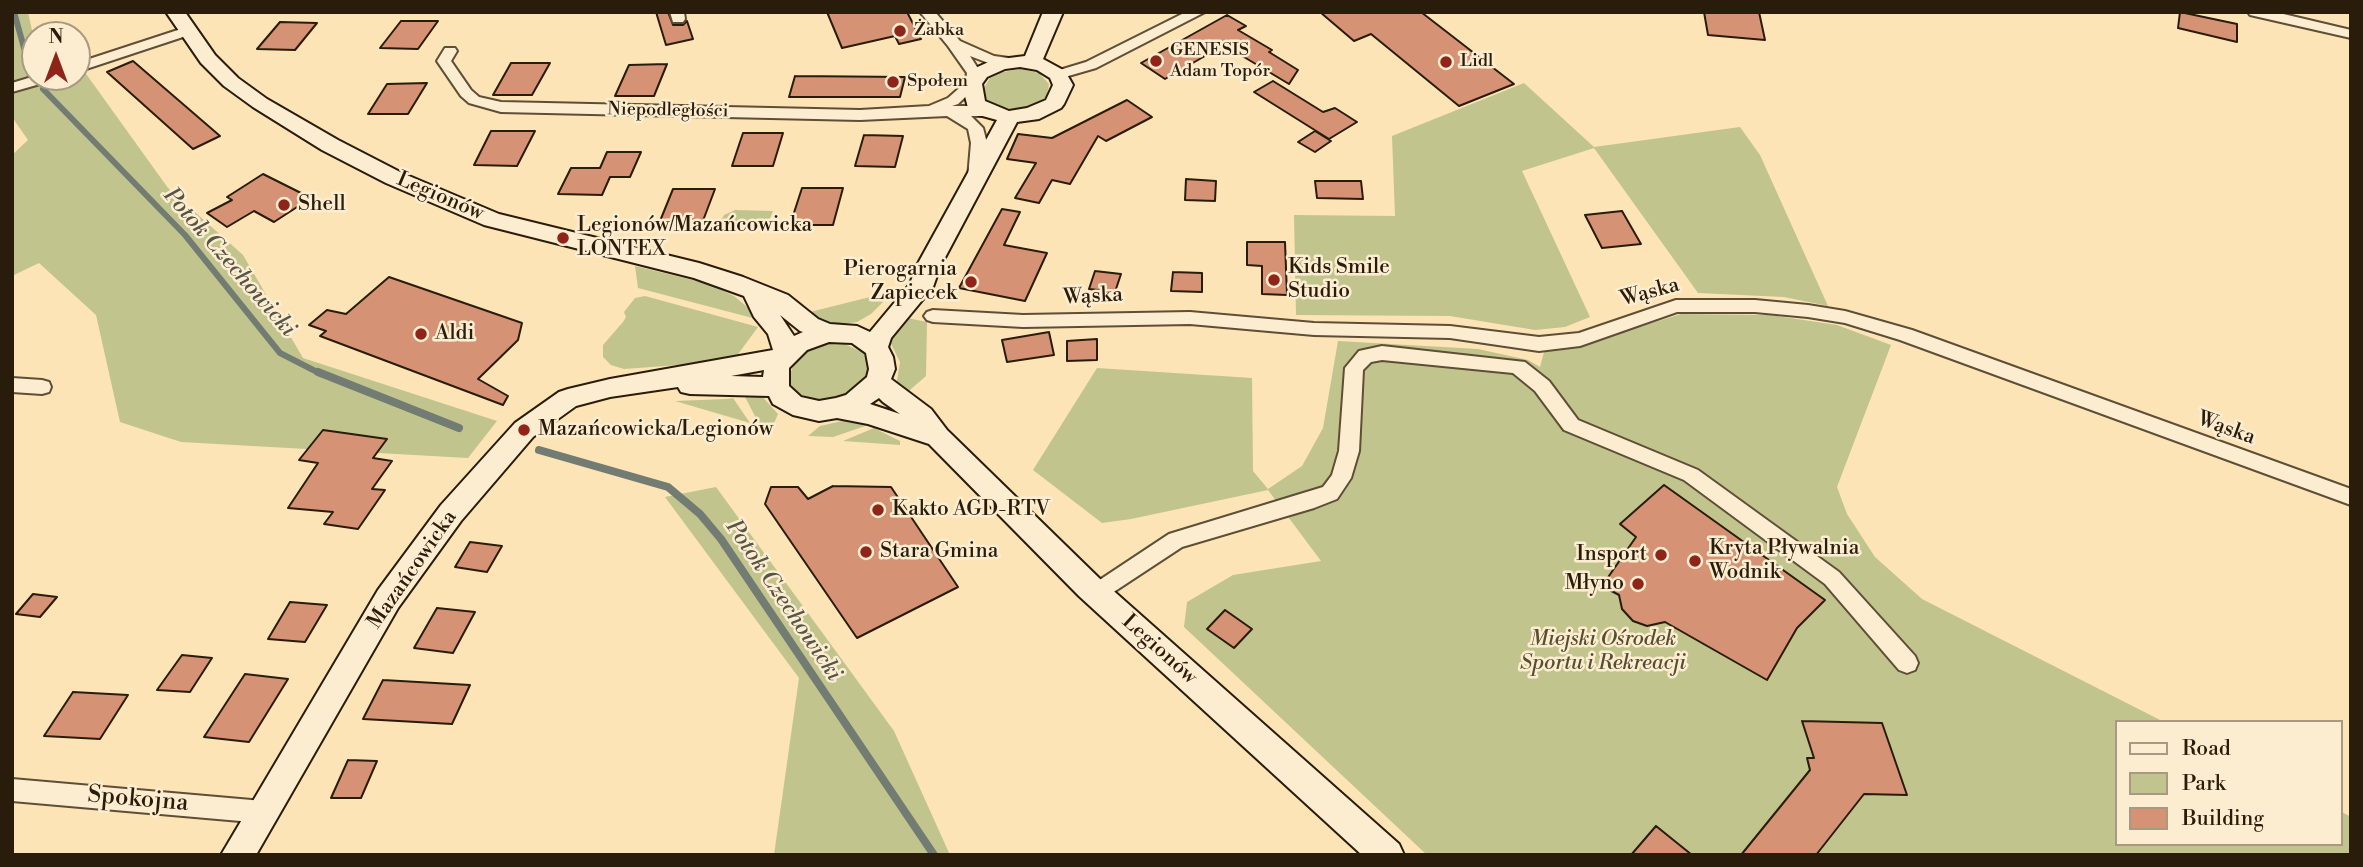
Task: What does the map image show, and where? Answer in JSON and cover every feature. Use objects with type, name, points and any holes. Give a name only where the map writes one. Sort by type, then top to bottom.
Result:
[{"type":"street","name":"Legionów","points":[[175,12],[187,31],[224,74],[260,103],[330,145],[422,191],[492,220],[699,271],[779,301],[808,326],[836,333]]},
{"type":"street","points":[[927,12],[972,66],[975,104],[986,111],[1009,117],[1032,114],[1054,104],[1063,85],[1058,75],[1050,68],[1021,62],[990,60],[954,43]]},
{"type":"street","points":[[972,84],[989,68],[1021,62],[1052,12]]},
{"type":"street","points":[[1058,75],[1091,65],[1198,12]]},
{"type":"street","points":[[2255,12],[2351,34]]},
{"type":"street","points":[[91,63],[187,31]]},
{"type":"street","name":"Niepodległości","points":[[450,51],[444,61],[466,93],[474,100],[501,107],[860,116],[925,111],[986,111]]},
{"type":"street","name":"Niepodległości","points":[[925,111],[953,101],[972,84]]},
{"type":"street","points":[[948,111],[966,119],[975,128],[979,143],[976,179]]},
{"type":"street","points":[[876,347],[881,334],[921,287],[928,267],[1009,117]]},
{"type":"street","points":[[836,333],[857,335],[876,347],[881,357],[882,369],[878,381],[869,392],[855,402],[837,408],[805,409],[782,397],[776,387],[775,374],[784,355],[805,340],[836,333],[870,320],[908,282],[928,267]]},
{"type":"street","points":[[754,292],[763,311],[780,331],[784,355]]},
{"type":"street","name":"Wąska","points":[[933,316],[1023,321],[1189,318],[1314,329],[1450,332],[1529,343],[1580,339],[1676,306],[1755,306],[1844,317],[1906,335],[2351,497]]},
{"type":"street","points":[[1518,366],[1529,343]]},
{"type":"street","points":[[1096,593],[1176,540],[1330,493],[1341,478],[1349,451],[1354,368],[1365,356],[1382,353],[1518,366],[1542,386],[1571,425],[1691,475],[1832,578],[1907,663]]},
{"type":"street","name":"Mazańcowicka","points":[[238,855],[388,599],[451,513],[524,430],[568,398],[784,355]]},
{"type":"street","name":"Mazańcowicka","points":[[666,380],[700,387],[776,387]]},
{"type":"street","name":"Legionów","points":[[878,381],[892,396],[922,416],[938,437],[1096,593],[1387,855]]},
{"type":"street","points":[[12,385],[42,387]]},
{"type":"street","name":"Legionów","points":[[837,408],[870,414],[938,437]]},
{"type":"street","name":"Spokojna","points":[[12,790],[263,811]]},
{"type":"green space","points":[[12,12],[28,12],[30,21],[21,21],[21,91],[91,91],[91,81],[168,188],[243,255],[303,358],[497,421],[468,458],[181,442],[120,422],[96,315],[39,263],[12,276],[12,155],[28,140],[12,117]]},
{"type":"green space","points":[[1020,69],[1039,73],[1049,84],[1047,96],[1032,106],[1010,109],[990,103],[982,91],[990,78],[998,73]]},
{"type":"green space","points":[[1524,83],[1594,147],[1740,127],[1760,155],[1828,306],[1784,297],[1698,293],[1594,148],[1522,171],[1590,317],[1565,327],[1535,330],[1450,316],[1296,315],[1294,215],[1395,216],[1392,136]]},
{"type":"green space","points":[[735,210],[773,211],[767,226],[718,226],[724,215]]},
{"type":"green space","points":[[635,266],[709,284],[734,296],[764,321],[638,288]]},
{"type":"green space","points":[[894,291],[871,314],[857,322],[836,325],[817,322],[806,313]]},
{"type":"green space","points":[[645,296],[758,327],[733,361],[624,369],[611,365],[603,357],[603,345],[623,322],[626,317],[624,312],[635,298]]},
{"type":"green space","name":"Miejski Ośrodek Sportu i Rekreacji","points":[[1681,314],[1770,315],[1837,325],[1891,345],[1837,487],[1847,514],[1875,557],[1922,599],[2160,720],[2114,720],[2114,846],[2342,846],[2342,812],[2351,817],[2351,855],[1427,855],[1184,627],[1187,602],[1233,575],[1321,561],[1268,490],[1102,523],[1033,470],[1097,368],[1252,378],[1253,471],[1268,489],[1302,466],[1323,428],[1338,341],[1478,349],[1528,360],[1540,367],[1544,352],[1589,343]]},
{"type":"green space","points":[[903,317],[927,322],[926,376],[903,396],[897,381],[900,362],[890,342]]},
{"type":"green space","points":[[833,343],[845,344],[864,353],[869,370],[866,380],[847,396],[833,400],[820,401],[797,393],[791,385],[793,366],[809,350]]},
{"type":"green space","points":[[742,391],[759,393],[778,414],[772,428],[759,424]]},
{"type":"green space","points":[[733,398],[750,423],[675,401],[726,399]]},
{"type":"green space","points":[[851,419],[874,423],[833,437],[808,436],[820,426]]},
{"type":"green space","points":[[874,428],[900,441],[900,445],[843,441]]},
{"type":"green space","points":[[716,487],[894,731],[950,855],[774,855],[799,678],[665,497]]},
{"type":"building","points":[[656,12],[668,12],[673,25],[683,25],[687,21],[693,39],[666,45]]},
{"type":"building","points":[[827,12],[907,12],[921,39],[899,44],[895,36],[842,48]]},
{"type":"building","name":"Lidl","points":[[1320,12],[1421,12],[1514,84],[1459,106],[1371,34],[1354,41]]},
{"type":"building","points":[[1704,12],[1759,12],[1765,40],[1708,35]]},
{"type":"building","points":[[2180,12],[2237,24],[2237,42],[2178,28]]},
{"type":"building","points":[[1227,15],[1246,26],[1238,30],[1272,50],[1269,52],[1298,70],[1289,84],[1224,45],[1165,79],[1141,63]]},
{"type":"building","points":[[401,21],[438,21],[418,49],[380,48]]},
{"type":"building","points":[[280,22],[317,23],[295,50],[257,49]]},
{"type":"building","points":[[133,61],[220,136],[193,149],[107,72]]},
{"type":"building","points":[[511,63],[550,63],[532,95],[493,95]]},
{"type":"building","points":[[667,64],[654,96],[615,96],[629,65]]},
{"type":"building","points":[[795,76],[905,77],[900,97],[789,97]]},
{"type":"building","points":[[1273,81],[1323,112],[1335,108],[1357,122],[1329,139],[1254,92]]},
{"type":"building","points":[[427,83],[408,114],[368,114],[387,84]]},
{"type":"building","points":[[1127,100],[1152,117],[1106,141],[1098,136],[1070,184],[1052,180],[1039,203],[1015,198],[1036,163],[1007,159],[1018,134],[1052,138]]},
{"type":"building","points":[[491,131],[535,131],[517,166],[474,165]]},
{"type":"building","points":[[1315,131],[1331,141],[1315,152],[1298,142]]},
{"type":"building","points":[[743,133],[783,133],[773,166],[732,166]]},
{"type":"building","points":[[864,135],[903,136],[895,167],[855,166]]},
{"type":"building","points":[[607,152],[641,152],[630,177],[610,177],[602,195],[558,194],[571,168],[600,168]]},
{"type":"building","points":[[263,174],[311,198],[274,222],[254,211],[227,227],[207,213],[232,200],[227,197]]},
{"type":"building","points":[[1186,179],[1216,181],[1215,201],[1185,200]]},
{"type":"building","points":[[1315,181],[1361,181],[1363,199],[1317,198]]},
{"type":"building","points":[[802,188],[843,188],[833,225],[790,225]]},
{"type":"building","points":[[673,189],[715,189],[701,226],[658,226]]},
{"type":"building","points":[[1002,209],[1020,212],[1004,245],[1047,253],[1025,301],[959,288]]},
{"type":"building","points":[[1622,211],[1641,244],[1602,248],[1585,215]]},
{"type":"building","name":"Kids Smile Studio","points":[[1247,242],[1285,242],[1287,295],[1262,294],[1262,266],[1247,265]]},
{"type":"building","points":[[1095,271],[1121,274],[1115,292],[1089,289]]},
{"type":"building","points":[[1173,272],[1202,273],[1202,292],[1171,291]]},
{"type":"building","name":"Aldi","points":[[389,277],[522,323],[518,340],[478,379],[508,396],[503,405],[320,336],[326,331],[309,325],[327,310],[346,314]]},
{"type":"building","points":[[1049,332],[1054,355],[1007,362],[1002,340]]},
{"type":"building","points":[[1097,339],[1097,360],[1067,361],[1067,341]]},
{"type":"building","points":[[323,430],[387,439],[373,458],[392,461],[372,489],[385,490],[358,529],[324,524],[333,512],[288,508],[318,463],[299,460]]},
{"type":"building","name":"Kryta Pływalnia Wodnik","points":[[1664,485],[1825,600],[1797,628],[1767,680],[1665,622],[1647,626],[1633,621],[1622,609],[1619,595],[1602,586],[1636,537],[1620,524]]},
{"type":"building","name":"Stara Gmina","points":[[833,486],[891,487],[958,587],[857,638],[765,504],[771,487],[798,487],[808,499]]},
{"type":"building","points":[[470,542],[502,546],[487,572],[455,567]]},
{"type":"building","points":[[33,594],[57,597],[40,617],[16,614]]},
{"type":"building","points":[[290,602],[327,605],[305,642],[268,639]]},
{"type":"building","points":[[437,608],[475,612],[453,653],[414,648]]},
{"type":"building","points":[[1225,610],[1252,629],[1234,648],[1207,629]]},
{"type":"building","points":[[182,655],[212,658],[190,692],[157,690]]},
{"type":"building","points":[[245,674],[288,679],[249,742],[204,737]]},
{"type":"building","points":[[383,680],[470,685],[452,724],[363,719]]},
{"type":"building","points":[[73,692],[128,695],[100,739],[44,736]]},
{"type":"building","points":[[1802,721],[1882,723],[1907,795],[1864,794],[1816,855],[1741,855],[1810,770],[1807,758],[1814,758]]},
{"type":"building","points":[[348,760],[377,761],[361,798],[331,798]]},
{"type":"building","points":[[1656,826],[1692,855],[1631,855]]},
{"type":"waterway","name":"Potok Czechowicki","points":[[14,12],[21,37]]},
{"type":"waterway","name":"Potok Czechowicki","points":[[45,91],[185,235],[280,353],[321,374]]},
{"type":"waterway","name":"Potok Czechowicki","points":[[318,372],[459,428]]},
{"type":"waterway","name":"Potok Czechowicki","points":[[539,450],[668,487],[700,514],[721,539],[934,855]]},
{"type":"place","name":"Żabka","points":[[900,31]]},
{"type":"place","name":"GENESIS Adam Topór","points":[[1156,61]]},
{"type":"place","name":"Lidl","points":[[1446,62]]},
{"type":"place","name":"Społem","points":[[893,82]]},
{"type":"place","name":"Shell","points":[[284,205]]},
{"type":"place","name":"Legionów/Mazańcowicka LONTEX","points":[[563,238]]},
{"type":"place","name":"Kids Smile Studio","points":[[1274,280]]},
{"type":"place","name":"Pierogarnia Zapiecek","points":[[971,282]]},
{"type":"place","name":"Aldi","points":[[421,334]]},
{"type":"place","name":"Mazańcowicka/Legionów","points":[[524,430]]},
{"type":"place","name":"Kakto AGD-RTV","points":[[878,510]]},
{"type":"place","name":"Stara Gmina","points":[[866,552]]},
{"type":"place","name":"Insport","points":[[1661,555]]},
{"type":"place","name":"Kryta Pływalnia Wodnik","points":[[1695,561]]},
{"type":"place","name":"Młyno","points":[[1638,584]]}]
